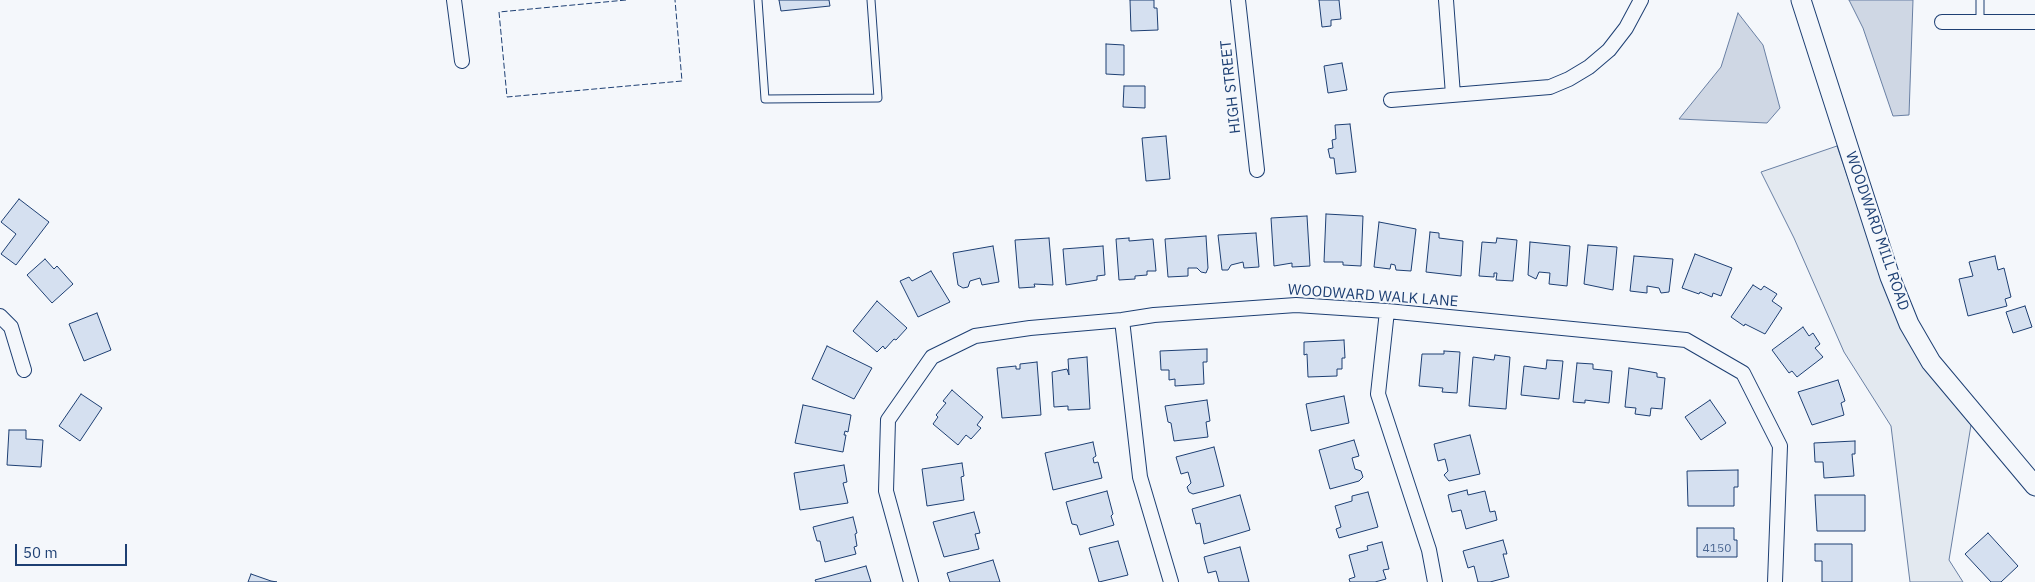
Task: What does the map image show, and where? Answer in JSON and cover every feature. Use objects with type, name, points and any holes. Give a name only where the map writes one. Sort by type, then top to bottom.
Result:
[{"type":"street","points":[[454,0],[462,61]]},
{"type":"street","name":"HIGH STREET","points":[[1238,0],[1257,170]]},
{"type":"street","points":[[1446,0],[1452,95]]},
{"type":"street","points":[[1391,100],[1550,87],[1569,79],[1589,67],[1609,50],[1626,28],[1641,0]]},
{"type":"street","name":"WOODWARD MILL ROAD","points":[[1801,0],[1885,259],[1910,324],[1931,362],[2035,486]]},
{"type":"street","points":[[1942,22],[2035,22]]},
{"type":"street","name":"WOODWARD WALK LANE","points":[[911,582],[886,491],[888,420],[932,357],[975,336],[1030,328],[1122,320],[1154,315],[1296,305],[1387,311],[1686,340],[1743,373],[1780,446],[1775,582]]},
{"type":"street","points":[[1387,311],[1378,394],[1429,550],[1435,582]]},
{"type":"street","points":[[0,316],[11,327],[24,370]]},
{"type":"street","points":[[1122,320],[1140,477],[1171,582]]},
{"type":"lane","points":[[758,0],[765,99],[775,99],[878,98],[871,0]]},
{"type":"lane","points":[[1980,0],[1980,22]]},
{"type":"shaded area","points":[[1849,0],[1913,0],[1909,115],[1893,116],[1863,28]]},
{"type":"shaded area","points":[[1738,13],[1763,45],[1780,108],[1767,123],[1679,119],[1721,67]]},
{"type":"shaded area","points":[[1837,146],[1869,239],[1917,354],[1971,425],[1949,560],[1963,582],[1910,582],[1891,426],[1844,352],[1794,238],[1761,172]]},
{"type":"building","points":[[779,0],[829,0],[830,6],[781,11]]},
{"type":"building","points":[[1130,0],[1154,0],[1154,8],[1157,8],[1158,30],[1131,31]]},
{"type":"building","points":[[1319,0],[1339,0],[1341,19],[1331,20],[1331,26],[1322,27]]},
{"type":"building","points":[[1106,44],[1124,45],[1124,75],[1106,74]]},
{"type":"building","points":[[1342,63],[1347,90],[1328,93],[1324,66]]},
{"type":"building","points":[[1124,86],[1145,86],[1145,108],[1123,107]]},
{"type":"building","points":[[1350,124],[1356,172],[1336,174],[1334,158],[1330,158],[1328,149],[1333,148],[1332,140],[1336,139],[1335,125]]},
{"type":"building","points":[[1166,136],[1170,179],[1146,181],[1142,138]]},
{"type":"building","points":[[19,199],[49,222],[16,265],[1,254],[16,234],[1,222]]},
{"type":"building","points":[[1326,214],[1363,216],[1361,266],[1343,265],[1343,262],[1324,262]]},
{"type":"building","points":[[1307,216],[1310,266],[1292,267],[1292,263],[1274,266],[1271,218]]},
{"type":"building","points":[[1379,222],[1416,229],[1411,271],[1396,270],[1395,265],[1391,264],[1390,269],[1374,267]]},
{"type":"building","points":[[1430,232],[1439,233],[1439,238],[1463,241],[1461,276],[1426,272]]},
{"type":"building","points":[[1256,233],[1259,267],[1244,268],[1243,262],[1231,265],[1228,270],[1222,270],[1218,235]]},
{"type":"building","points":[[1206,236],[1208,268],[1206,273],[1201,272],[1197,268],[1188,268],[1188,276],[1168,277],[1165,239]]},
{"type":"building","points":[[1049,238],[1053,285],[1034,284],[1035,287],[1019,288],[1015,240]]},
{"type":"building","points":[[1129,238],[1129,241],[1153,239],[1156,271],[1147,271],[1147,275],[1135,276],[1135,279],[1119,280],[1116,239]]},
{"type":"building","points":[[1497,238],[1517,240],[1513,281],[1496,280],[1497,273],[1494,273],[1494,277],[1479,276],[1482,242],[1496,243]]},
{"type":"building","points":[[1530,242],[1570,246],[1567,286],[1549,284],[1550,273],[1539,272],[1536,279],[1528,275]]},
{"type":"building","points":[[1588,245],[1617,247],[1613,290],[1584,284]]},
{"type":"building","points":[[993,246],[999,282],[982,285],[980,278],[970,281],[968,287],[963,288],[958,285],[953,253]]},
{"type":"building","points":[[1103,246],[1105,275],[1097,276],[1097,280],[1066,285],[1063,249]]},
{"type":"building","points":[[1695,254],[1732,268],[1721,296],[1713,293],[1712,297],[1682,288]]},
{"type":"building","points":[[1634,256],[1673,259],[1669,292],[1661,293],[1659,288],[1647,286],[1647,293],[1630,291]]},
{"type":"building","points":[[1995,256],[1998,270],[2004,268],[2011,297],[2005,299],[2007,306],[1968,316],[1959,279],[1973,276],[1969,262]]},
{"type":"building","points":[[45,259],[54,269],[57,266],[73,284],[52,303],[27,275]]},
{"type":"building","points":[[931,271],[950,302],[918,317],[900,281],[909,277],[912,281]]},
{"type":"building","points":[[1753,285],[1761,290],[1764,286],[1777,294],[1772,301],[1782,308],[1765,334],[1745,324],[1744,326],[1731,317]]},
{"type":"building","points":[[877,301],[907,328],[885,349],[883,346],[877,352],[853,331]]},
{"type":"building","points":[[2025,306],[2032,327],[2013,333],[2006,312]]},
{"type":"building","points":[[97,313],[111,350],[84,361],[69,324]]},
{"type":"building","points":[[1803,327],[1809,336],[1813,333],[1820,344],[1815,348],[1823,357],[1797,377],[1792,371],[1789,373],[1772,350]]},
{"type":"building","points":[[1344,340],[1345,358],[1342,358],[1342,369],[1337,369],[1337,376],[1308,377],[1307,354],[1304,355],[1304,342]]},
{"type":"building","points":[[827,346],[872,368],[854,399],[812,379]]},
{"type":"building","points":[[1207,349],[1207,362],[1203,362],[1204,384],[1175,386],[1175,379],[1169,380],[1169,370],[1161,370],[1160,351]]},
{"type":"building","points":[[1444,351],[1460,352],[1457,393],[1442,392],[1443,388],[1419,386],[1422,354],[1444,354]]},
{"type":"building","points":[[1495,355],[1510,357],[1506,409],[1469,406],[1473,357],[1494,360]]},
{"type":"building","points":[[1087,357],[1090,409],[1068,410],[1068,406],[1054,407],[1052,372],[1067,369],[1069,375],[1068,359]]},
{"type":"building","points":[[1547,360],[1563,361],[1559,399],[1521,395],[1524,366],[1546,369]]},
{"type":"building","points":[[1037,362],[1041,415],[1002,418],[997,368],[1016,366],[1016,369],[1020,369],[1020,364]]},
{"type":"building","points":[[1577,363],[1593,364],[1593,369],[1612,371],[1609,403],[1585,400],[1585,403],[1573,402]]},
{"type":"building","points":[[1629,368],[1657,373],[1657,377],[1665,378],[1662,409],[1651,408],[1650,416],[1635,414],[1636,408],[1625,407]]},
{"type":"building","points":[[1838,380],[1845,401],[1841,403],[1844,415],[1812,425],[1798,392]]},
{"type":"building","points":[[952,390],[983,417],[977,425],[981,428],[971,439],[966,435],[958,445],[933,424],[938,417],[936,415],[946,403],[943,401]]},
{"type":"building","points":[[81,394],[102,408],[80,441],[59,426]]},
{"type":"building","points":[[1344,396],[1349,423],[1311,431],[1306,404]]},
{"type":"building","points":[[1207,400],[1210,421],[1206,422],[1208,437],[1174,441],[1171,423],[1168,422],[1165,406]]},
{"type":"building","points":[[1710,400],[1726,423],[1701,440],[1685,417]]},
{"type":"building","points":[[803,405],[851,415],[848,432],[845,431],[844,435],[846,435],[843,452],[795,443]]},
{"type":"building","points":[[9,430],[26,430],[26,439],[43,440],[41,467],[7,465]]},
{"type":"building","points":[[1470,435],[1480,474],[1449,481],[1444,475],[1448,471],[1445,459],[1438,461],[1434,444]]},
{"type":"building","points":[[1354,440],[1359,456],[1352,458],[1355,469],[1361,471],[1363,477],[1359,481],[1330,489],[1319,450]]},
{"type":"building","points":[[1855,441],[1855,454],[1852,454],[1854,476],[1824,478],[1823,462],[1815,462],[1814,443]]},
{"type":"building","points":[[1093,442],[1096,456],[1093,458],[1094,463],[1098,462],[1102,478],[1053,490],[1045,453]]},
{"type":"building","points":[[1214,447],[1224,486],[1193,494],[1189,492],[1187,487],[1191,483],[1188,472],[1181,474],[1176,457]]},
{"type":"building","points":[[962,463],[964,476],[961,477],[964,500],[927,506],[922,469]]},
{"type":"building","points":[[844,465],[847,482],[843,483],[848,503],[800,510],[794,473]]},
{"type":"building","points":[[1738,470],[1738,487],[1734,487],[1734,506],[1688,506],[1687,471]]},
{"type":"building","points":[[1467,490],[1468,495],[1485,491],[1490,512],[1495,511],[1497,520],[1466,529],[1461,510],[1452,512],[1448,495]]},
{"type":"building","points":[[1107,491],[1114,525],[1080,535],[1077,525],[1072,524],[1066,502]]},
{"type":"building","points":[[1368,492],[1378,527],[1339,538],[1336,529],[1341,527],[1335,506],[1352,501],[1352,496]]},
{"type":"building","points":[[1240,495],[1250,530],[1204,544],[1200,523],[1196,524],[1192,509]]},
{"type":"building","points":[[1815,495],[1865,495],[1865,531],[1817,531]]},
{"type":"building","points":[[974,512],[980,533],[975,534],[979,549],[944,557],[933,522]]},
{"type":"building","points":[[853,517],[857,533],[855,534],[857,546],[854,547],[856,554],[825,562],[820,541],[817,541],[813,527]]},
{"type":"building","points":[[1697,528],[1734,528],[1734,540],[1737,540],[1737,557],[1697,557]]},
{"type":"building","points":[[1988,533],[2018,566],[2001,582],[1991,582],[1965,554]]},
{"type":"building","points":[[1503,540],[1507,554],[1503,554],[1509,577],[1490,582],[1478,582],[1474,566],[1468,568],[1463,551]]},
{"type":"building","points":[[1118,541],[1128,575],[1099,582],[1089,548]]},
{"type":"building","points":[[1382,542],[1389,569],[1383,570],[1386,579],[1375,582],[1350,582],[1349,579],[1355,577],[1349,555],[1368,550],[1367,546]]},
{"type":"building","points":[[1815,544],[1852,544],[1852,582],[1822,582],[1822,561],[1815,561]]},
{"type":"building","points":[[1240,547],[1249,582],[1219,582],[1216,571],[1208,573],[1204,557]]},
{"type":"building","points":[[993,560],[1000,582],[950,582],[947,573]]},
{"type":"building","points":[[866,566],[871,582],[816,582],[815,580]]},
{"type":"building","points":[[251,574],[271,581],[277,582],[248,582]]},
{"type":"fence","points":[[626,0],[499,12],[507,97],[682,81],[675,0]]}]
